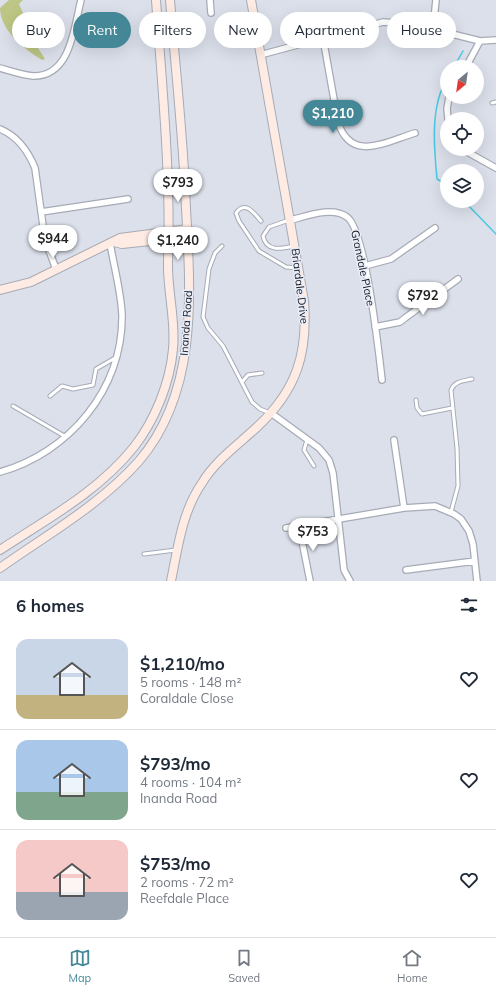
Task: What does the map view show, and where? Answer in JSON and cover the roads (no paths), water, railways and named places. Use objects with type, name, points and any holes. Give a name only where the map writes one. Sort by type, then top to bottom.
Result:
[{"type":"street","points":[[0,68],[35,76],[46,74],[56,68],[67,53],[81,0]]},
{"type":"street","name":"Inanda Road","points":[[0,550],[86,494],[113,471],[135,446],[152,418],[162,395],[173,349],[174,316],[168,262],[169,235],[165,133],[156,0]]},
{"type":"street","name":"Inanda Road","points":[[0,568],[94,504],[120,481],[140,460],[156,436],[172,404],[187,347],[189,286],[188,233],[170,0]]},
{"type":"street","points":[[210,0],[211,13]]},
{"type":"street","name":"Briardale Drive","points":[[171,581],[177,550],[188,509],[202,481],[212,469],[271,413],[290,386],[298,368],[303,350],[306,327],[299,268],[251,0]]},
{"type":"street","points":[[435,12],[436,0]]},
{"type":"street","points":[[456,35],[480,41],[496,40]]},
{"type":"street","points":[[470,60],[480,41]]},
{"type":"street","points":[[260,55],[286,48]]},
{"type":"street","points":[[325,48],[338,122],[342,134],[347,140],[354,145],[366,147],[415,133]]},
{"type":"street","points":[[0,128],[19,142],[31,158],[35,168],[47,249],[56,269]]},
{"type":"street","points":[[475,156],[496,168]]},
{"type":"street","points":[[41,212],[128,199]]},
{"type":"street","name":"Grandale Place","points":[[291,220],[328,212],[341,213],[352,222],[359,235],[365,266],[382,380]]},
{"type":"street","points":[[365,266],[391,259],[435,228]]},
{"type":"street","points":[[0,290],[31,282],[112,242],[122,244],[188,233]]},
{"type":"street","points":[[0,472],[37,458],[66,437],[81,423],[105,387],[116,358],[122,316],[112,242]]},
{"type":"street","points":[[375,327],[400,322],[458,278]]},
{"type":"street","points":[[271,413],[319,448],[329,460],[333,473],[344,570],[350,581]]},
{"type":"street","points":[[394,440],[404,508]]},
{"type":"street","points":[[286,528],[337,518],[404,508],[435,506],[451,512],[461,519],[469,531],[473,544],[474,561],[478,581]]},
{"type":"street","points":[[299,526],[310,581]]},
{"type":"street","points":[[406,570],[474,561]]},
{"type":"lane","points":[[261,221],[247,207],[240,208],[236,212],[239,221],[259,251],[286,267],[299,268]]},
{"type":"lane","points":[[291,220],[269,227],[263,236],[264,242],[272,249],[295,246]]},
{"type":"lane","points":[[222,246],[215,253],[209,269],[203,317],[208,328],[223,346],[254,404],[271,413]]},
{"type":"lane","points":[[50,396],[62,386],[73,389],[93,386],[96,369],[116,358]]},
{"type":"lane","points":[[242,382],[248,375],[262,373]]},
{"type":"lane","points":[[451,512],[458,486],[457,448],[452,408],[452,387],[459,382],[472,379]]},
{"type":"lane","points":[[416,400],[418,408],[422,414],[452,408]]},
{"type":"lane","points":[[13,406],[66,437]]},
{"type":"lane","points":[[307,440],[304,450],[314,466]]},
{"type":"lane","points":[[144,554],[177,550]]},
{"type":"waterway","points":[[458,60],[463,51]]},
{"type":"waterway","points":[[440,96],[434,128],[437,179],[440,181]]},
{"type":"waterway","points":[[471,208],[496,234]]}]
